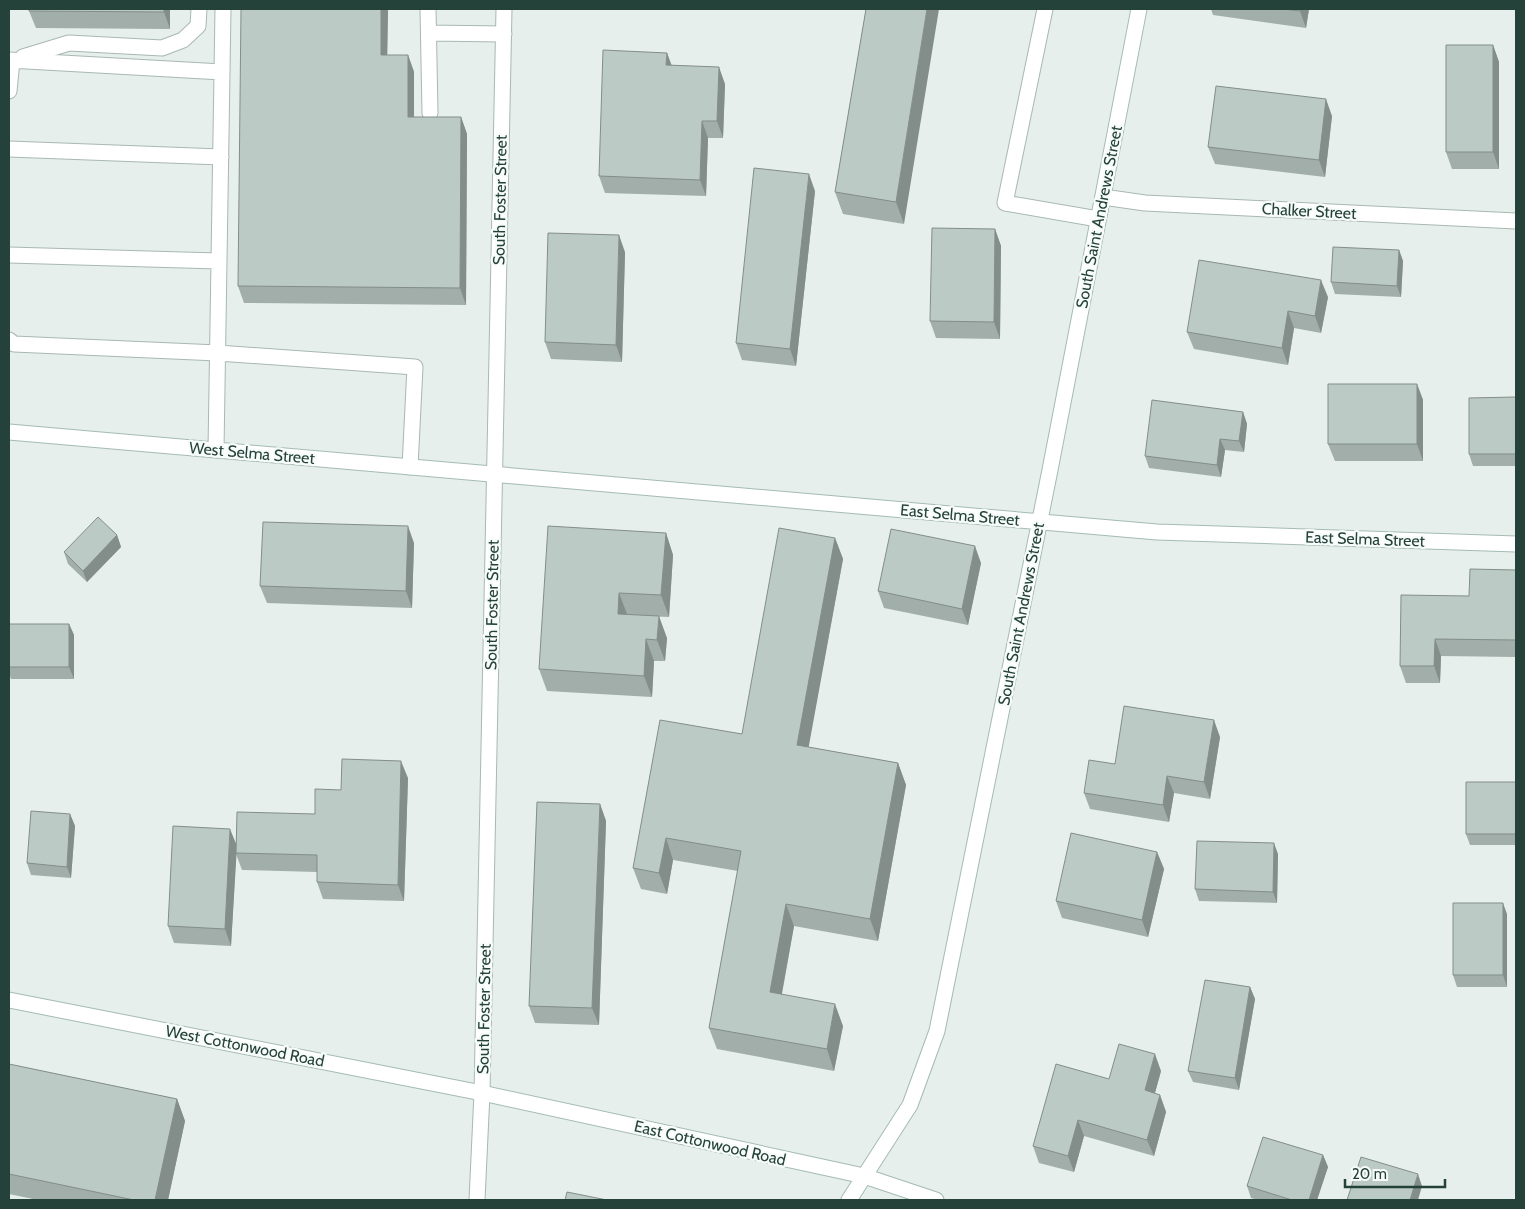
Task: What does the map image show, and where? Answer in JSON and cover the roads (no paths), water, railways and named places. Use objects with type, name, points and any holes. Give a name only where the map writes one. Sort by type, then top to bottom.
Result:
[{"type":"street","points":[[10,60],[69,43],[162,48],[183,40],[198,26],[199,9]]},
{"type":"street","points":[[216,450],[223,9]]},
{"type":"street","points":[[428,9],[430,113]]},
{"type":"street","name":"South Foster Street","points":[[477,1200],[482,1093],[504,9]]},
{"type":"street","points":[[1045,9],[1005,202],[1098,219]]},
{"type":"street","name":"South Saint Andrews Street","points":[[849,1200],[910,1105],[937,1031],[1139,9]]},
{"type":"street","points":[[429,33],[504,34]]},
{"type":"street","points":[[10,60],[222,72]]},
{"type":"street","points":[[9,91],[10,60]]},
{"type":"street","points":[[9,149],[221,156]]},
{"type":"street","name":"Chalker Street","points":[[1103,197],[1145,202],[1516,221]]},
{"type":"street","points":[[9,255],[218,261]]},
{"type":"street","points":[[9,340],[14,344],[218,353],[415,367],[410,467]]},
{"type":"street","name":"West Selma Street","points":[[9,432],[495,475]]},
{"type":"street","name":"East Selma Street","points":[[495,475],[1157,532],[1516,544]]},
{"type":"street","name":"West Cottonwood Road","points":[[9,1000],[482,1093]]},
{"type":"street","name":"East Cottonwood Road","points":[[482,1093],[864,1176],[936,1200]]}]
